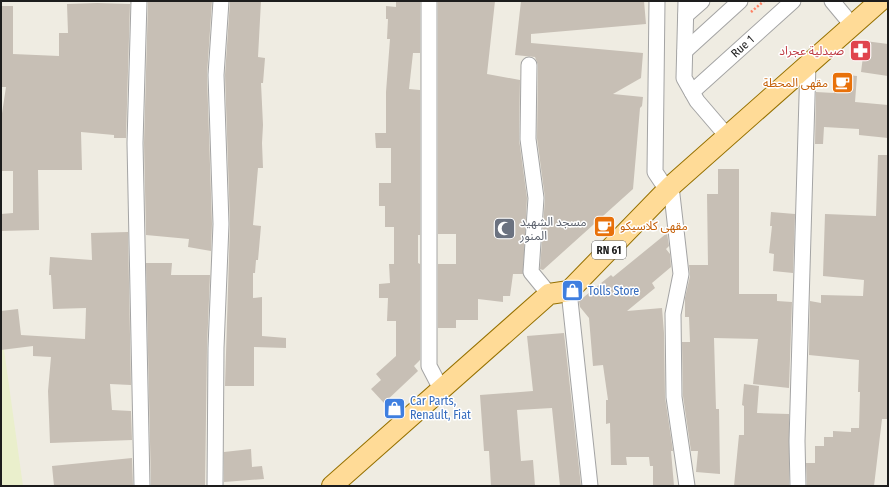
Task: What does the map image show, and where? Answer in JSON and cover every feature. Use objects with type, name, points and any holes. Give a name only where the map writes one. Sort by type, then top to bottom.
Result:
[{"type":"main road","name":"RN 61","points":[[569,291],[669,188],[880,1]]},
{"type":"main road","points":[[332,486],[549,294],[569,291]]},
{"type":"street","points":[[139,1],[135,143],[142,486]]},
{"type":"street","points":[[215,486],[216,348],[221,224],[216,75],[221,1]]},
{"type":"street","points":[[429,1],[429,366],[441,389]]},
{"type":"street","points":[[656,1],[655,172],[669,188],[681,274],[673,314],[674,397],[687,486]]},
{"type":"street","points":[[702,1],[686,8],[684,78],[697,101],[726,136]]},
{"type":"street","points":[[685,51],[740,1]]},
{"type":"street","name":"Rue 1","points":[[692,92],[793,1]]},
{"type":"street","points":[[832,1],[852,25]]},
{"type":"street","points":[[798,486],[797,441],[808,64]]},
{"type":"street","points":[[529,65],[528,139],[536,198],[530,272],[549,294]]},
{"type":"street","points":[[569,291],[590,486]]},
{"type":"green space","points":[[1,328],[23,486],[1,486]]},
{"type":"building","points":[[148,1],[212,1],[207,75],[212,224],[211,251],[188,247],[189,239],[146,235],[144,143]]},
{"type":"building","points":[[230,1],[261,1],[258,57],[265,58],[263,83],[261,83],[263,168],[258,168],[253,225],[261,226],[258,260],[256,260],[255,273],[253,273],[253,298],[262,297],[262,336],[286,338],[286,348],[254,347],[254,386],[225,386],[230,224],[225,75]]},
{"type":"building","points":[[396,1],[420,1],[420,53],[413,53],[409,89],[420,90],[420,235],[418,235],[418,263],[420,264],[420,360],[414,366],[418,371],[384,403],[371,389],[381,380],[376,374],[396,356],[396,321],[387,321],[388,298],[379,298],[379,284],[390,283],[389,264],[394,264],[394,227],[385,227],[385,206],[379,206],[379,183],[391,183],[391,148],[376,148],[375,133],[386,133],[386,92],[390,39],[387,39],[388,19],[386,19],[386,6],[396,7]]},
{"type":"building","points":[[438,1],[495,1],[487,74],[520,80],[519,139],[527,198],[523,274],[513,274],[510,296],[503,296],[503,302],[478,299],[478,320],[456,320],[456,328],[438,328],[438,264],[456,264],[456,234],[438,234]]},
{"type":"building","points":[[521,1],[644,1],[646,24],[531,34],[531,43],[643,53],[641,78],[613,94],[643,97],[642,106],[640,108],[633,189],[543,270],[540,269],[545,198],[537,138],[538,65],[535,57],[515,55]]},
{"type":"building","points":[[67,4],[130,4],[126,138],[114,138],[114,135],[81,132],[82,170],[38,170],[39,230],[1,231],[1,214],[13,213],[13,171],[1,171],[1,120],[6,87],[1,87],[1,6],[13,6],[13,54],[59,56],[59,33],[68,33]]},
{"type":"building","points":[[865,41],[888,44],[888,76],[861,72]]},
{"type":"building","points":[[836,74],[857,76],[855,102],[888,105],[888,138],[859,135],[859,129],[824,127],[823,144],[815,144],[816,92],[834,93]]},
{"type":"building","points":[[878,155],[888,155],[888,419],[882,419],[874,486],[807,486],[806,463],[815,463],[815,446],[824,446],[824,437],[833,437],[833,431],[851,432],[851,428],[859,428],[859,360],[809,355],[810,301],[821,303],[821,295],[863,296],[864,280],[823,276],[825,214],[876,216]]},
{"type":"building","points":[[718,169],[739,169],[739,294],[777,294],[777,301],[792,302],[789,388],[753,384],[758,339],[714,338],[716,409],[719,409],[720,474],[696,472],[698,451],[691,451],[683,396],[682,342],[690,342],[689,317],[685,317],[685,298],[690,276],[689,265],[708,265],[707,194],[718,194]]},
{"type":"building","points":[[771,212],[795,214],[793,273],[773,271],[774,254],[769,253],[772,226],[770,226]]},
{"type":"building","points":[[128,232],[131,385],[110,384],[112,410],[131,411],[132,440],[50,443],[48,391],[51,357],[33,356],[33,346],[1,350],[1,311],[18,309],[21,335],[85,339],[86,308],[53,309],[51,275],[49,275],[50,257],[92,260],[91,233]]},
{"type":"building","points":[[667,233],[669,246],[666,249],[670,254],[671,267],[652,283],[655,288],[627,311],[662,308],[665,397],[673,451],[671,451],[674,486],[653,486],[653,466],[650,466],[649,457],[626,457],[627,465],[611,465],[610,423],[606,424],[606,400],[608,400],[603,365],[593,366],[589,318],[580,307],[579,301],[611,275],[613,277]]},
{"type":"building","points":[[146,263],[172,263],[171,275],[210,275],[207,348],[205,486],[151,486]]},
{"type":"building","points":[[564,333],[581,486],[560,486],[552,408],[517,410],[521,461],[533,460],[535,486],[491,486],[489,451],[484,451],[480,395],[533,391],[527,336]]},
{"type":"building","points":[[744,384],[759,386],[757,413],[789,414],[789,486],[734,486],[739,435],[744,435],[744,406],[742,405]]},
{"type":"building","points":[[251,449],[252,467],[262,466],[264,479],[224,482],[224,452]]},
{"type":"building","points":[[132,458],[133,486],[54,486],[52,466]]},
{"type":"place","name":"صيدلية عجراد","points":[[860,51]]},
{"type":"place","name":"مقهى المحطة","points":[[843,83]]},
{"type":"place","name":"مقهى كلاسيكو","points":[[604,226]]},
{"type":"place","name":"مسجد الشهيد المنور","points":[[505,229]]},
{"type":"place","name":"Tolls Store","points":[[573,291]]},
{"type":"place","name":"Car Parts, Renault, Fiat","points":[[394,408]]}]
